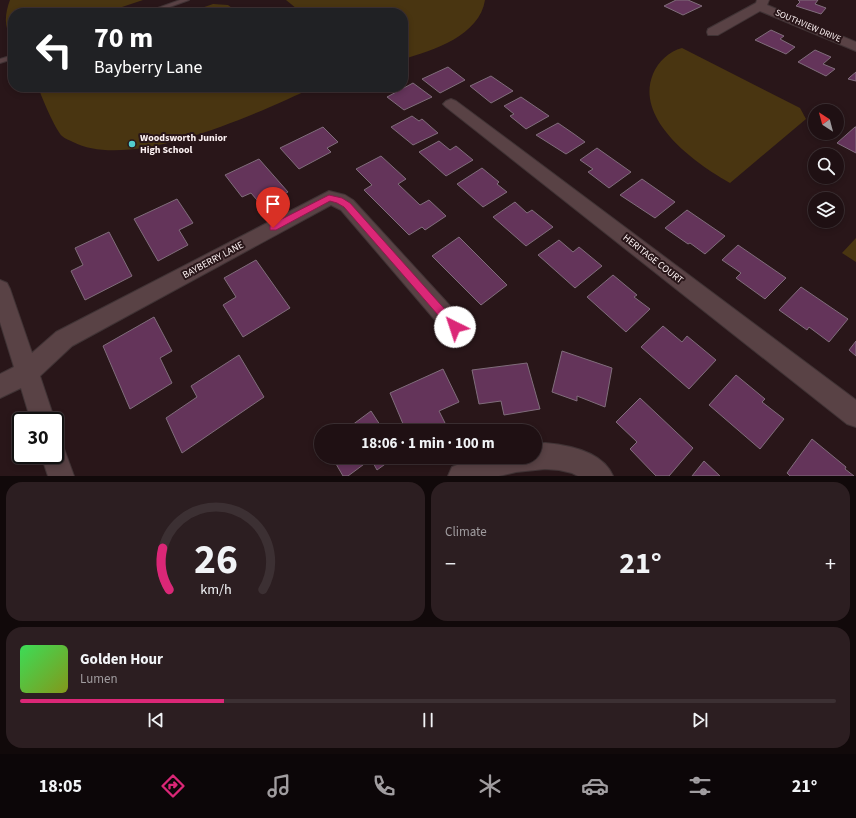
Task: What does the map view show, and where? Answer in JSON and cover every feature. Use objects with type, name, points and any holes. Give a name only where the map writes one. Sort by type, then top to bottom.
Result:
[{"type":"street","points":[[713,32],[761,3]]},
{"type":"street","name":"SOUTHVIEW DRIVE","points":[[761,3],[856,47]]},
{"type":"street","name":"HERITAGE COURT","points":[[451,104],[856,415]]},
{"type":"street","name":"BAYBERRY LANE","points":[[0,387],[27,372],[64,339],[329,198],[339,200],[347,205],[455,327]]},
{"type":"street","points":[[0,289],[40,412]]},
{"type":"street","points":[[461,476],[483,468],[520,459],[556,456],[574,460],[600,476]]},
{"type":"street","points":[[57,464],[61,476]]},
{"type":"lane","points":[[161,8],[186,0]]},
{"type":"shaded area","points":[[10,0],[143,0],[119,8],[8,8],[8,30],[6,25],[7,10]]},
{"type":"shaded area","points":[[286,0],[485,0],[481,12],[474,23],[465,32],[441,46],[408,57],[408,8],[296,8]]},
{"type":"shaded area","points":[[213,4],[228,5],[232,8],[201,8]]},
{"type":"shaded area","points":[[682,48],[800,108],[806,119],[730,183],[701,164],[672,139],[660,124],[652,108],[649,91],[655,70],[668,54]]},
{"type":"shaded area","points":[[40,92],[303,92],[261,111],[195,136],[160,145],[127,150],[98,149],[73,142],[63,137],[52,120]]},
{"type":"shaded area","points":[[856,238],[856,262],[842,253]]},
{"type":"building","points":[[676,0],[688,0],[702,6],[683,15],[664,6]]},
{"type":"building","points":[[798,0],[818,0],[815,4],[826,8],[821,14],[796,6],[800,2]]},
{"type":"building","points":[[771,30],[784,36],[780,39],[795,47],[786,54],[755,40]]},
{"type":"building","points":[[815,50],[831,57],[823,64],[835,69],[826,76],[798,62]]},
{"type":"building","points":[[448,67],[465,80],[440,93],[422,79]]},
{"type":"building","points":[[856,72],[856,81],[848,79],[850,77]]},
{"type":"building","points":[[491,76],[513,91],[491,103],[470,86]]},
{"type":"building","points":[[413,83],[432,97],[404,110],[387,97],[396,92],[408,92],[408,86]]},
{"type":"building","points":[[521,97],[549,116],[526,129],[510,116],[514,114],[504,106]]},
{"type":"building","points":[[412,116],[419,121],[422,119],[438,133],[413,145],[391,127]]},
{"type":"building","points":[[558,123],[585,142],[566,154],[536,135]]},
{"type":"building","points":[[323,127],[338,142],[327,148],[331,152],[299,169],[280,148]]},
{"type":"building","points":[[856,127],[856,153],[837,143],[840,140],[844,140],[844,137]]},
{"type":"building","points":[[439,141],[450,150],[456,146],[473,160],[446,176],[419,152]]},
{"type":"building","points":[[597,148],[631,172],[609,188],[588,172],[593,169],[580,160]]},
{"type":"building","points":[[381,156],[406,179],[398,184],[420,205],[429,200],[446,216],[425,230],[422,227],[409,235],[364,190],[372,185],[356,169]]},
{"type":"building","points":[[259,159],[288,192],[262,206],[251,193],[242,197],[225,175]]},
{"type":"building","points":[[482,168],[499,182],[497,184],[507,192],[483,207],[457,184]]},
{"type":"building","points":[[642,179],[675,202],[655,218],[620,195]]},
{"type":"building","points":[[177,199],[193,223],[179,230],[188,245],[158,261],[134,219]]},
{"type":"building","points":[[515,202],[527,213],[532,210],[553,227],[526,246],[493,217]]},
{"type":"building","points":[[687,210],[725,236],[705,254],[665,228]]},
{"type":"building","points":[[109,232],[132,276],[85,300],[71,271],[83,265],[75,248]]},
{"type":"building","points":[[459,237],[507,285],[481,305],[432,256]]},
{"type":"building","points":[[559,240],[573,252],[579,247],[602,266],[575,288],[538,255]]},
{"type":"building","points":[[738,245],[786,278],[765,299],[736,278],[741,273],[722,260]]},
{"type":"building","points":[[256,260],[290,308],[243,337],[223,305],[236,297],[224,278]]},
{"type":"building","points":[[613,275],[637,295],[634,297],[650,309],[626,332],[587,297]]},
{"type":"building","points":[[801,287],[848,319],[829,342],[809,327],[807,330],[779,310]]},
{"type":"building","points":[[154,317],[172,351],[160,358],[172,383],[130,409],[103,346]]},
{"type":"building","points":[[663,326],[682,342],[687,336],[716,360],[689,389],[641,347]]},
{"type":"building","points":[[856,341],[856,356],[849,350]]},
{"type":"building","points":[[562,351],[612,368],[605,407],[577,396],[577,401],[552,392]]},
{"type":"building","points":[[239,355],[264,397],[182,453],[166,418],[197,397],[191,386]]},
{"type":"building","points":[[527,363],[540,409],[504,415],[501,401],[479,404],[472,370]]},
{"type":"building","points":[[443,369],[459,402],[439,411],[445,423],[443,424],[403,424],[390,393]]},
{"type":"building","points":[[736,375],[765,399],[762,402],[784,419],[760,449],[709,405]]},
{"type":"building","points":[[640,398],[693,448],[669,476],[656,476],[630,449],[637,442],[616,422]]},
{"type":"building","points":[[371,411],[379,424],[353,424]]},
{"type":"building","points":[[812,439],[846,467],[845,469],[854,476],[790,476],[787,473]]},
{"type":"building","points":[[704,461],[720,476],[692,476]]},
{"type":"building","points":[[336,464],[364,464],[348,476],[343,476]]},
{"type":"building","points":[[374,464],[385,464],[377,470]]},
{"type":"place","name":"Woodsworth Junior High School","points":[[132,144]]},
{"type":"route","points":[[273,228],[329,198],[339,200],[347,205],[455,327]]}]
